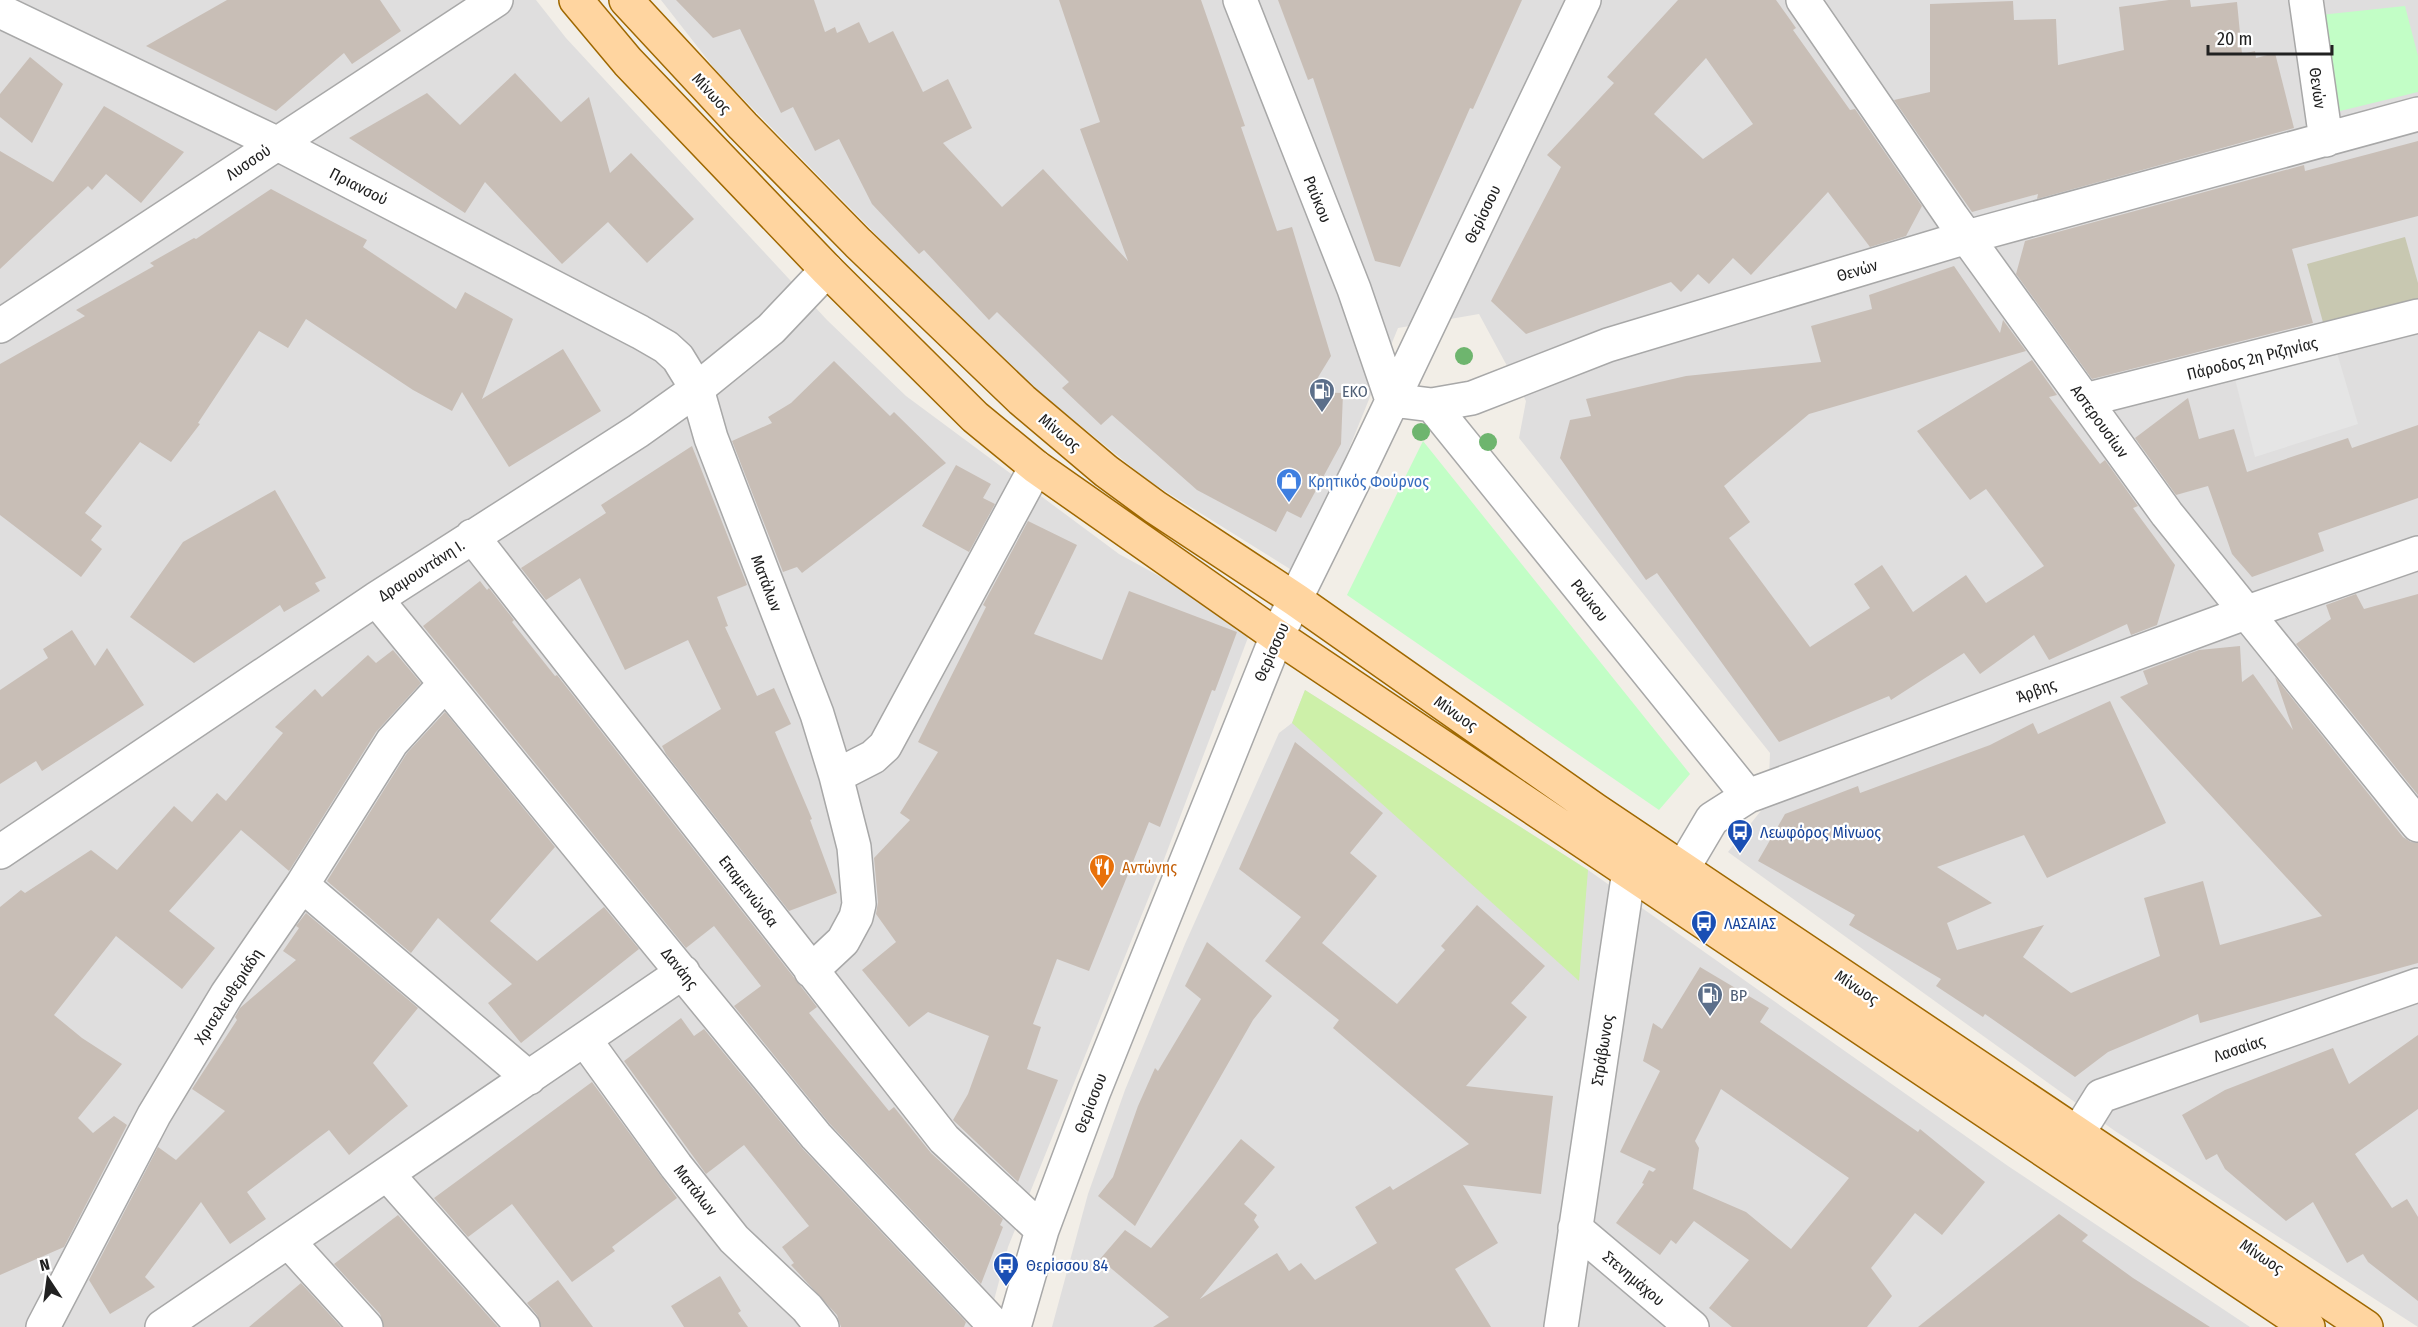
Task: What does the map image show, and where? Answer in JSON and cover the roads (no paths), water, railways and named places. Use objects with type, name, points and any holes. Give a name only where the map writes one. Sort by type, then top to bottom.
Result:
[{"type":"main road","name":"Μίνωος","points":[[576,0],[615,48],[827,270],[975,417],[1036,467],[1276,636],[2308,1327]]},
{"type":"main road","name":"Μίνωος","points":[[626,0],[743,126],[852,237],[1022,400],[1106,471],[1155,507],[1296,600],[1595,810],[2366,1327]]},
{"type":"street","name":"Λυσσού","points":[[0,326],[496,0]]},
{"type":"street","name":"Ραύκου","points":[[1240,0],[1354,289],[1392,400]]},
{"type":"street","name":"Θερίσσου","points":[[1014,1327],[1042,1230],[1098,1080],[1276,636],[1296,600],[1584,0]]},
{"type":"street","name":"Αστερουσίων","points":[[1803,0],[1967,237],[2167,514],[2418,825]]},
{"type":"street","name":"Θενών","points":[[2306,0],[2326,140]]},
{"type":"street","name":"Πριανσού","points":[[0,11],[276,143],[640,332],[666,347],[678,358],[697,389]]},
{"type":"street","name":"Θενών","points":[[1392,400],[1432,405],[1472,398],[1608,345],[1967,237],[2418,114]]},
{"type":"street","name":"Δραμουντάνη Ι.","points":[[0,852],[376,599],[638,430],[697,389],[771,329],[827,270]]},
{"type":"street","name":"Πάροδος 2η Ριζηνίας","points":[[2085,400],[2418,316]]},
{"type":"street","name":"Ματάλων","points":[[697,389],[711,438],[817,714],[855,847],[859,904],[856,916],[843,941],[811,971]]},
{"type":"street","name":"Ραύκου","points":[[1432,405],[1748,796]]},
{"type":"street","points":[[836,776],[873,757],[885,746],[1036,467]]},
{"type":"street","name":"Επαμεινώνδα","points":[[472,536],[944,1138],[1042,1230]]},
{"type":"street","name":"Άρβης","points":[[1683,868],[1712,819],[1748,796],[2245,613],[2418,553]]},
{"type":"street","name":"Δανάης","points":[[376,599],[816,1136],[996,1327]]},
{"type":"street","name":"Χρισελευθεριάδη","points":[[43,1327],[154,1115],[227,994],[302,885],[392,742],[445,684]]},
{"type":"street","name":"Στράβωνος","points":[[1560,1327],[1629,871]]},
{"type":"street","points":[[302,885],[529,1078]]},
{"type":"street","points":[[162,1327],[683,972]]},
{"type":"street","name":"Λασαίας","points":[[2078,1133],[2101,1096],[2418,985]]},
{"type":"street","name":"Ματάλων","points":[[585,1040],[676,1166],[734,1239],[807,1308],[822,1327]]},
{"type":"street","points":[[387,1174],[523,1327]]},
{"type":"street","name":"Στενημάχου","points":[[1575,1228],[1692,1327]]},
{"type":"street","points":[[288,1241],[366,1327]]},
{"type":"place","name":"ΕΚΟ","points":[[1322,414]]},
{"type":"place","name":"Κρητικός Φούρνος","points":[[1289,504]]},
{"type":"place","name":"Λεωφόρος Μίνωος","points":[[1740,855]]},
{"type":"place","name":"Αντώνης","points":[[1102,890]]},
{"type":"place","name":"ΛΑΣΑΙΑΣ","points":[[1704,946]]},
{"type":"place","name":"BP","points":[[1710,1018]]},
{"type":"place","name":"Θερίσσου 84","points":[[1006,1288]]}]
